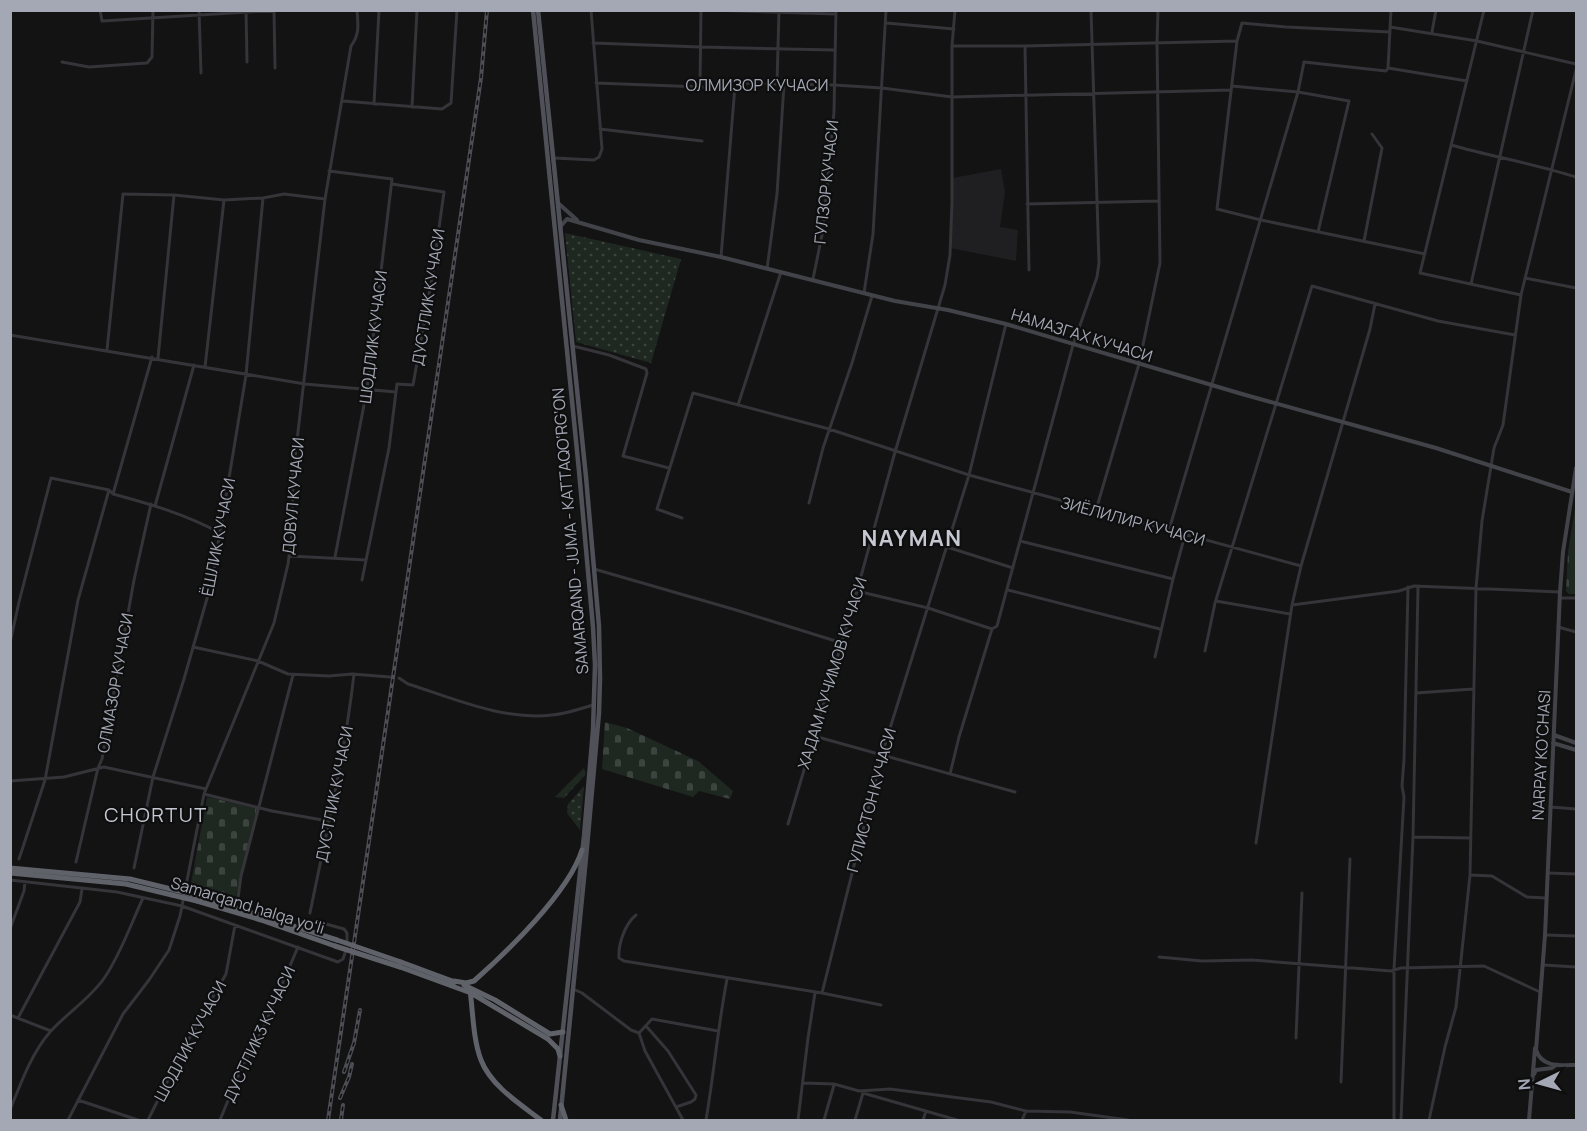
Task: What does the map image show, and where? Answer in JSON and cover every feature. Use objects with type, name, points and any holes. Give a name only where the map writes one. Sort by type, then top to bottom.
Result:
[{"type":"highway","points":[[454,981],[468,983],[474,981],[518,938],[571,876],[582,850]]},
{"type":"highway","name":"Samarqand halqa yoʻli","points":[[10,868],[130,879],[198,898],[470,990],[502,1004],[550,1034],[563,1032]]},
{"type":"highway","name":"Samarqand halqa yoʻli","points":[[10,873],[126,884],[174,892]]},
{"type":"highway","name":"Samarqand halqa yoʻli","points":[[400,965],[454,981],[470,990],[548,1039],[558,1049],[560,1056]]},
{"type":"highway","points":[[462,989],[469,995],[472,1005]]},
{"type":"highway","points":[[470,990],[478,1051],[484,1066],[501,1088],[541,1120]]},
{"type":"highway","points":[[561,1105],[566,1120]]},
{"type":"main road","name":"SAMARQAND - JUMA - KATTAQO‘RG‘ON","points":[[536,12],[572,346],[572,379]]},
{"type":"main road","name":"SAMARQAND - JUMA - KATTAQO‘RG‘ON","points":[[536,12],[594,627],[594,705],[582,850],[553,1120]]},
{"type":"main road","name":"SAMARQAND - JUMA - KATTAQO‘RG‘ON","points":[[560,1120],[600,696],[599,626],[594,569],[585,513]]},
{"type":"street","points":[[100,10],[102,21],[200,13],[281,10]]},
{"type":"street","points":[[62,62],[89,67],[147,63],[152,57],[153,10]]},
{"type":"street","name":"ДОВУЛ КУЧАСИ","points":[[68,1120],[123,1014],[169,950],[182,906],[204,794],[274,623],[292,535],[293,475],[329,171],[351,46],[357,38],[357,10]]},
{"type":"street","points":[[374,104],[379,10]]},
{"type":"street","points":[[412,107],[417,10]]},
{"type":"street","points":[[343,101],[441,109],[451,103],[457,10]]},
{"type":"street","points":[[552,158],[594,160],[599,157],[602,148],[591,10]]},
{"type":"street","points":[[700,87],[701,10]]},
{"type":"street","points":[[710,10],[836,12]]},
{"type":"street","points":[[864,293],[873,234],[886,10]]},
{"type":"street","name":"ХАДАМ КУЧИМОВ КУЧАСИ","points":[[788,824],[945,285],[950,255],[952,46],[956,10]]},
{"type":"street","points":[[857,591],[928,608],[992,628],[997,626],[1073,345],[1097,277],[1092,10]]},
{"type":"street","points":[[1096,510],[1139,364],[1160,263],[1158,10]]},
{"type":"street","points":[[1169,530],[1305,62],[1384,72],[1388,68],[1391,10]]},
{"type":"street","points":[[1432,33],[1436,10]]},
{"type":"street","points":[[1484,10],[1420,273],[1521,295]]},
{"type":"street","points":[[1471,285],[1533,10]]},
{"type":"street","points":[[274,11],[275,68]]},
{"type":"street","points":[[246,12],[247,62]]},
{"type":"street","points":[[777,84],[779,12]]},
{"type":"street","name":"ГУЛЗОР КУЧАСИ","points":[[813,279],[824,230],[834,85],[836,12]]},
{"type":"street","points":[[200,13],[201,73]]},
{"type":"street","points":[[1425,254],[1217,209],[1240,25],[1244,22],[1286,27],[1432,33],[1576,64]]},
{"type":"street","points":[[886,23],[954,29]]},
{"type":"street","points":[[952,46],[1237,40]]},
{"type":"street","points":[[593,43],[835,50]]},
{"type":"street","points":[[1025,46],[1029,270]]},
{"type":"street","points":[[1388,68],[1467,81]]},
{"type":"street","points":[[1430,1120],[1445,1047],[1454,1020],[1470,875],[1476,588],[1482,521],[1496,440],[1503,425],[1521,295],[1576,70]]},
{"type":"street","name":"ОЛМИЗОР КУЧАСИ","points":[[596,83],[728,88],[745,83],[834,85],[952,96],[1231,88],[1298,92],[1349,101],[1318,232]]},
{"type":"street","points":[[767,269],[777,194],[784,84]]},
{"type":"street","points":[[721,257],[735,86]]},
{"type":"street","points":[[600,129],[702,141]]},
{"type":"street","points":[[1364,241],[1382,148],[1372,134]]},
{"type":"street","points":[[1451,145],[1553,169],[1576,177]]},
{"type":"street","points":[[329,171],[392,179],[392,184]]},
{"type":"street","name":"ШОДЛИК КУЧАСИ","points":[[335,557],[367,389],[392,184]]},
{"type":"street","name":"ДУСТЛИК КУЧАСИ","points":[[392,184],[444,192],[413,385],[397,384],[396,392]]},
{"type":"street","points":[[107,350],[123,194],[174,195],[224,200],[263,198],[284,194],[326,199]]},
{"type":"street","points":[[158,358],[174,195]]},
{"type":"street","name":"ЁШЛИК КУЧАСИ","points":[[134,868],[153,777],[212,581],[246,375],[263,198]]},
{"type":"street","points":[[205,367],[224,200]]},
{"type":"street","points":[[1027,204],[1159,201]]},
{"type":"street","points":[[557,202],[580,222]]},
{"type":"street","points":[[559,227],[567,219],[580,222]]},
{"type":"street","name":"НАМАЗГАХ КУЧАСИ","points":[[580,222],[639,240],[1006,324],[1212,386],[1436,448],[1572,492]]},
{"type":"street","points":[[738,405],[781,272]]},
{"type":"street","points":[[1525,278],[1576,288]]},
{"type":"street","points":[[1205,651],[1216,601],[1312,286],[1438,321],[1516,335]]},
{"type":"street","points":[[809,503],[872,295]]},
{"type":"street","points":[[1256,843],[1290,614],[1301,566],[1370,329],[1375,304]]},
{"type":"street","name":"ГУЛИСТОН КУЧАСИ","points":[[822,993],[882,754],[969,475],[1006,324]]},
{"type":"street","points":[[10,335],[305,384],[396,392],[388,448],[362,580]]},
{"type":"street","points":[[572,346],[609,355],[646,369],[647,373],[623,456],[669,468],[657,509],[682,518]]},
{"type":"street","points":[[113,494],[153,357]]},
{"type":"street","name":"ОЛМАЗОР КУЧАСИ","points":[[76,862],[102,759],[134,580],[194,364]]},
{"type":"street","name":"ЗИЁЛИЛИР КУЧАСИ","points":[[669,468],[693,393],[830,429],[969,475],[1301,566]]},
{"type":"street","name":"NARPAY KO'CHASI","points":[[1557,1065],[1551,1065],[1538,1055],[1537,1045],[1545,935],[1560,592],[1563,552],[1576,468]]},
{"type":"street","points":[[10,643],[50,478],[109,490],[113,494],[177,512],[220,533]]},
{"type":"street","points":[[18,858],[45,780],[78,600],[109,490]]},
{"type":"street","points":[[1155,657],[1160,629],[1185,535]]},
{"type":"street","points":[[1020,541],[1173,579]]},
{"type":"street","points":[[947,547],[1013,568]]},
{"type":"street","points":[[289,556],[366,560]]},
{"type":"street","points":[[594,569],[842,643]]},
{"type":"street","points":[[1292,605],[1399,591],[1418,586],[1560,592]]},
{"type":"street","points":[[1401,1120],[1413,837],[1418,586]]},
{"type":"street","points":[[1394,1120],[1394,969],[1404,797],[1402,786],[1408,587]]},
{"type":"street","points":[[1007,590],[1160,629]]},
{"type":"street","points":[[1560,598],[1576,598]]},
{"type":"street","points":[[1216,601],[1290,614]]},
{"type":"street","points":[[1558,627],[1576,632]]},
{"type":"street","points":[[950,774],[958,737],[992,628]]},
{"type":"street","points":[[193,647],[258,661],[278,671],[293,675],[390,676]]},
{"type":"street","name":"ДУСТЛИК КУЧАСИ","points":[[310,913],[351,703],[354,674]]},
{"type":"street","points":[[238,898],[241,876],[293,675]]},
{"type":"street","points":[[399,678],[419,688],[484,708],[514,714],[552,715],[594,705]]},
{"type":"street","points":[[1416,693],[1473,689]]},
{"type":"street","points":[[1554,735],[1576,743]]},
{"type":"street","points":[[814,736],[1015,792]]},
{"type":"street","points":[[1553,743],[1576,750]]},
{"type":"street","points":[[10,781],[45,780],[104,767],[206,789]]},
{"type":"street","points":[[204,794],[272,811],[329,821]]},
{"type":"street","points":[[1550,807],[1576,809]]},
{"type":"street","points":[[1413,837],[1471,838]]},
{"type":"street","points":[[1341,1082],[1350,859]]},
{"type":"street","points":[[1547,873],[1576,874]]},
{"type":"street","points":[[1470,875],[1492,876],[1527,897],[1546,898]]},
{"type":"street","points":[[10,880],[117,892],[182,906],[338,962],[343,959],[348,940],[347,933],[341,927],[326,924]]},
{"type":"street","points":[[10,929],[25,882]]},
{"type":"street","points":[[18,1018],[80,902],[82,889]]},
{"type":"street","points":[[1296,1038],[1302,893]]},
{"type":"street","points":[[10,1110],[26,1069],[51,1031],[86,1000],[105,976],[143,898]]},
{"type":"street","points":[[636,915],[630,919],[624,931],[619,958],[881,1005]]},
{"type":"street","name":"ШОДЛИК КУЧАСИ","points":[[148,1120],[187,1042],[226,974],[235,925]]},
{"type":"street","points":[[1545,935],[1576,936]]},
{"type":"street","name":"ДУСТЛИК3 КУЧАСИ","points":[[220,1120],[241,1069],[262,1031],[298,947]]},
{"type":"street","points":[[1159,957],[1202,961],[1251,960],[1347,968],[1491,968],[1540,992]]},
{"type":"street","points":[[1543,965],[1576,967]]},
{"type":"street","points":[[706,1120],[727,979]]},
{"type":"street","points":[[573,989],[639,1034],[645,1051],[683,1120]]},
{"type":"street","points":[[798,1120],[816,993]]},
{"type":"street","points":[[10,1015],[51,1031]]},
{"type":"street","points":[[639,1034],[652,1019],[718,1031]]},
{"type":"street","points":[[646,1026],[668,1051],[696,1095],[691,1102],[676,1107]]},
{"type":"street","name":"NARPAY KO'CHASI","points":[[1529,1120],[1534,1051],[1537,1045]]},
{"type":"street","points":[[1532,1080],[1536,1070],[1557,1065],[1576,1065]]},
{"type":"street","points":[[803,1083],[834,1084],[957,1120]]},
{"type":"street","points":[[824,1120],[834,1084]]},
{"type":"street","points":[[861,1092],[890,1089],[991,1102],[1026,1111],[1070,1112],[1128,1120]]},
{"type":"street","points":[[855,1120],[861,1092]]},
{"type":"street","points":[[78,1100],[138,1120]]},
{"type":"street","points":[[923,1120],[926,1111]]},
{"type":"street","points":[[1022,1120],[1026,1111]]},
{"type":"shaded area","points":[[1001,169],[1005,192],[1000,227],[1018,230],[1016,261],[950,248],[952,178]]},
{"type":"green space","points":[[565,233],[681,259],[651,363],[576,342]]},
{"type":"green space","points":[[1576,502],[1576,594],[1569,594],[1566,591],[1568,552]]},
{"type":"green space","points":[[605,722],[627,728],[698,761],[733,791],[730,799],[699,791],[693,797],[602,769]]},
{"type":"green space","points":[[584,768],[586,774],[564,798],[555,797]]},
{"type":"green space","points":[[584,786],[580,830],[567,813],[568,804]]},
{"type":"green space","points":[[207,797],[257,808],[236,897],[191,883]]},
{"type":"railway","points":[[328,1120],[481,78],[487,10]]},
{"type":"railway","points":[[344,1072],[354,1043],[360,1010]]},
{"type":"railway","points":[[340,1098],[352,1064]]},
{"type":"railway","points":[[341,1120],[343,1105]]},
{"type":"district","name":"NAYMAN","points":[[912,538]]},
{"type":"district","name":"CHORTUT","points":[[156,814]]}]
